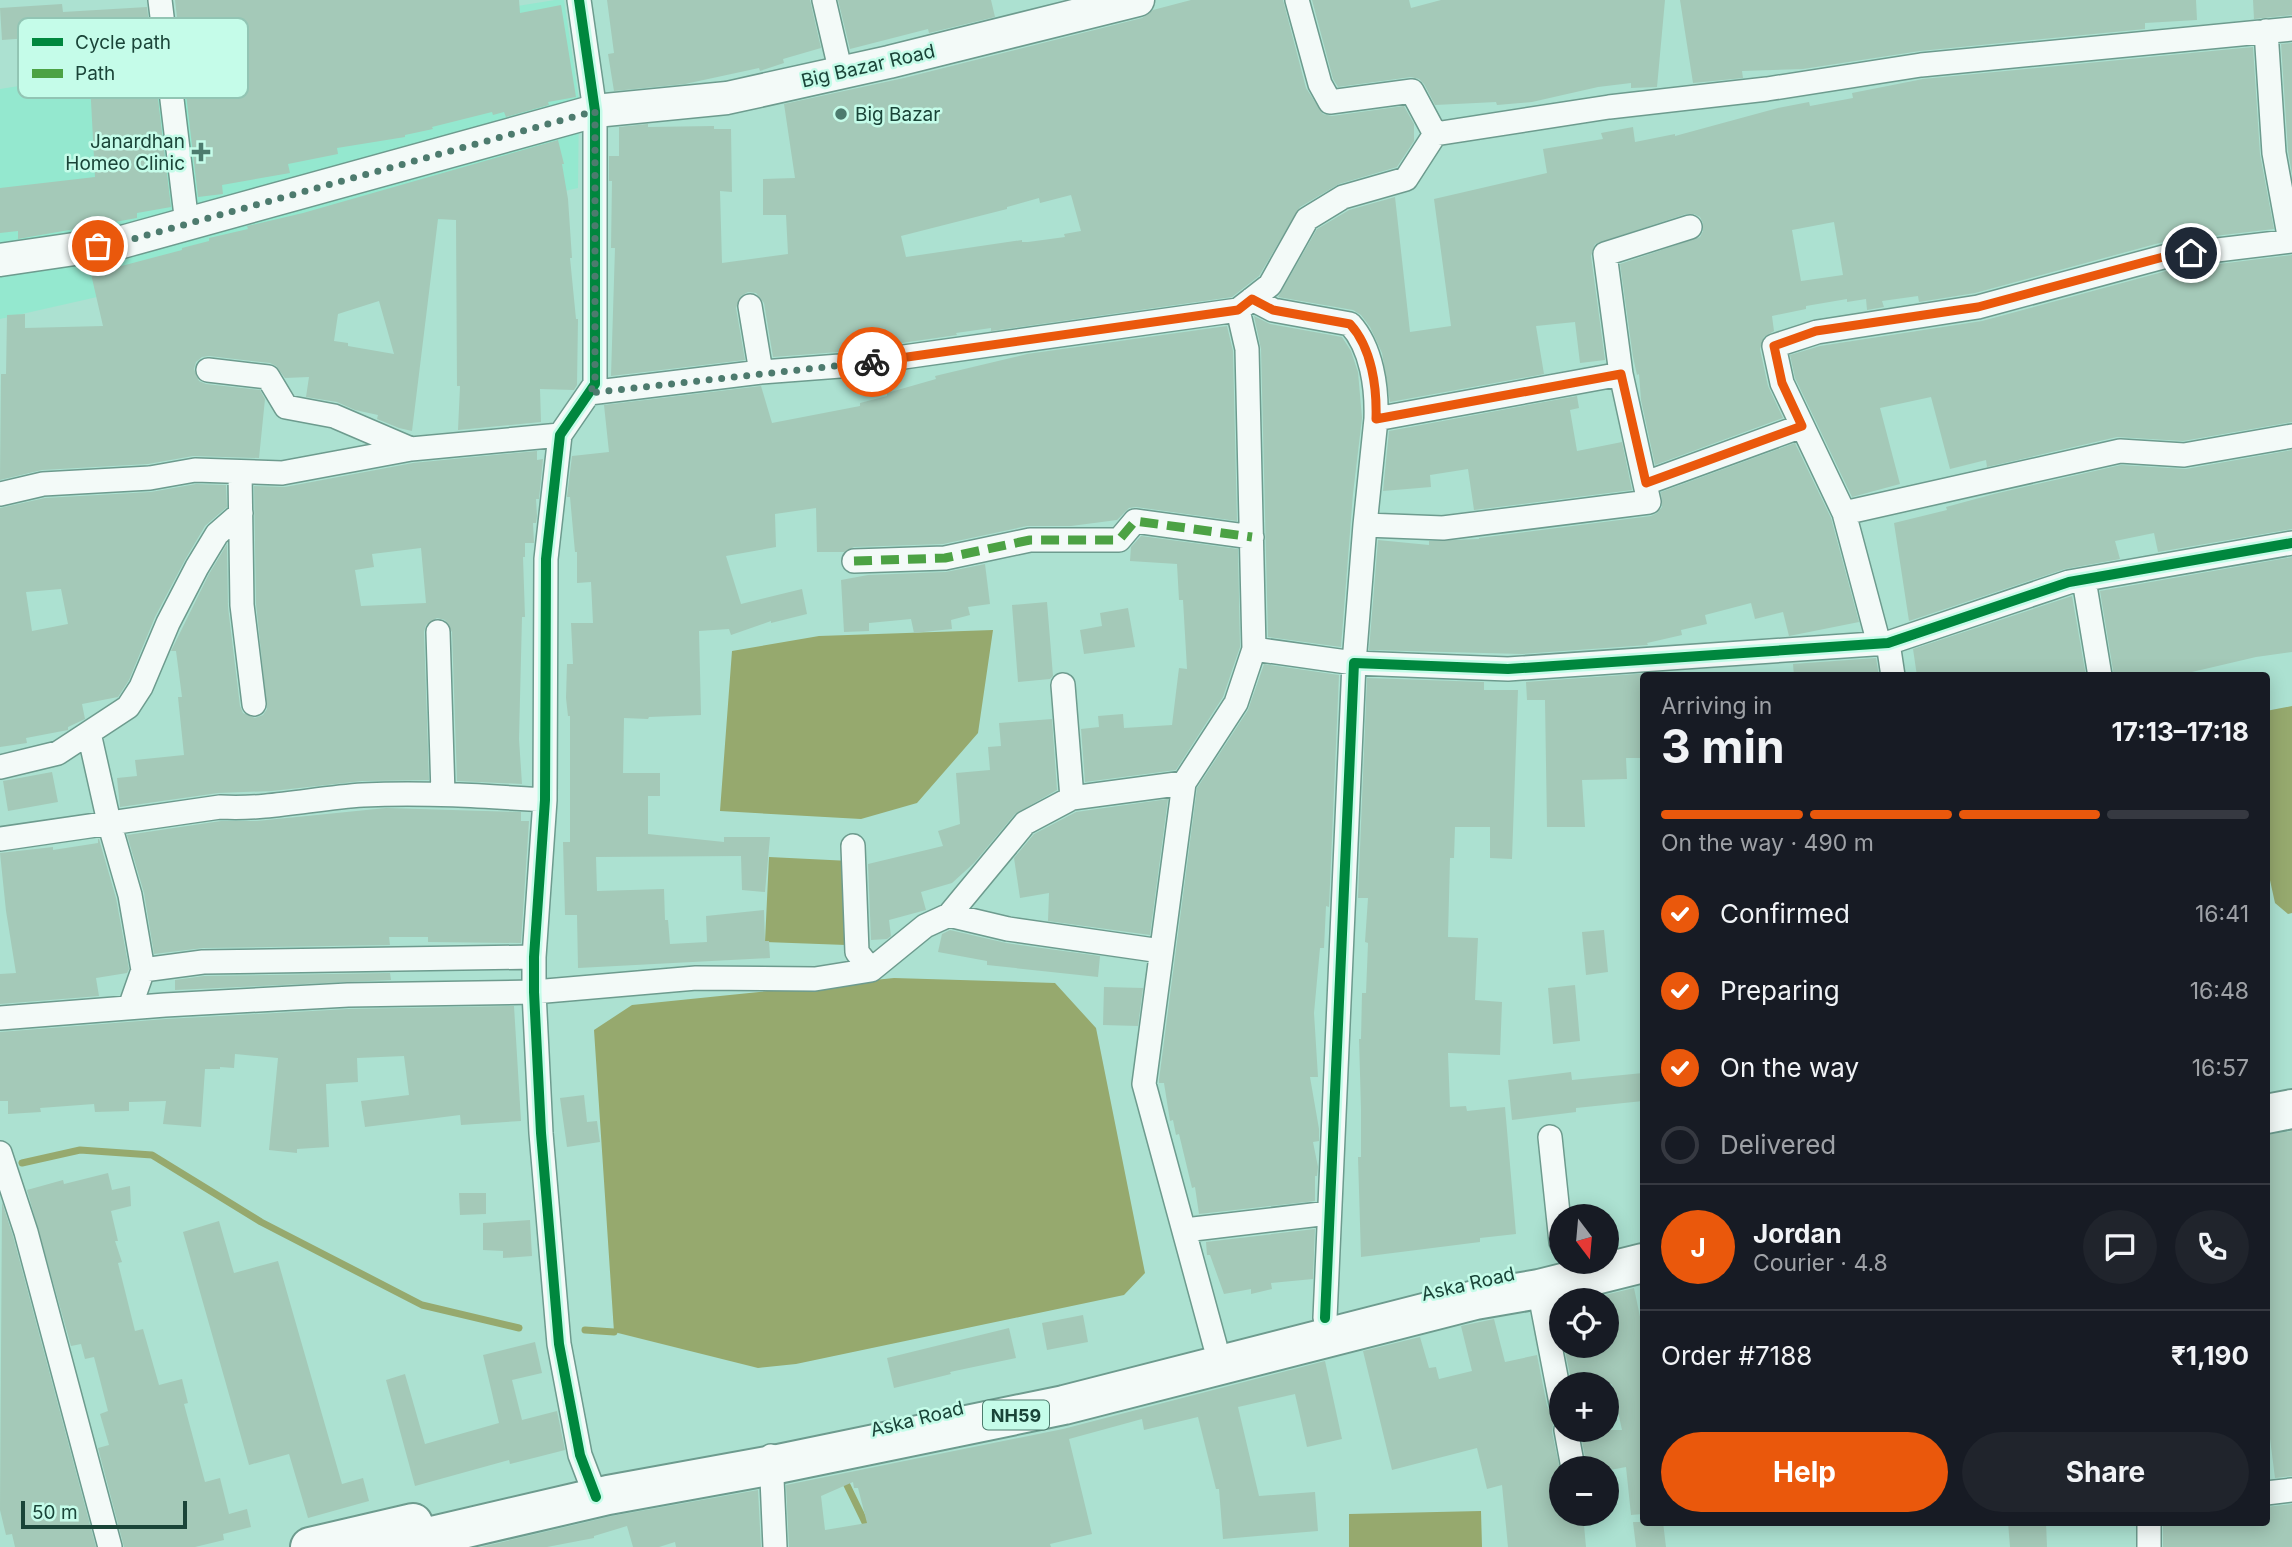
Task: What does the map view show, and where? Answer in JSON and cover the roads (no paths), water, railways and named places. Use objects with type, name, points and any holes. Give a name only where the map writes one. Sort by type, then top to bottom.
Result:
[{"type":"highway","points":[[2270,1098],[2292,1094]]},
{"type":"highway","points":[[2270,1113],[2292,1109]]},
{"type":"highway","points":[[1619,1248],[1640,1243]]},
{"type":"highway","name":"NH59","points":[[1550,1275],[1640,1264]]},
{"type":"highway","name":"Aska Road","points":[[772,1456],[1215,1345],[1325,1328],[1550,1275]]},
{"type":"highway","name":"NH59","points":[[310,1547],[594,1489],[1064,1405],[1325,1328]]},
{"type":"highway","name":"NH59","points":[[385,1547],[594,1489]]},
{"type":"street","points":[[160,0],[162,18]]},
{"type":"street","points":[[579,0],[595,111],[595,384],[560,435],[546,559],[545,800],[534,992],[541,1133],[559,1344],[580,1455],[594,1489]]},
{"type":"street","points":[[824,0],[841,73]]},
{"type":"street","name":"Big Bazar Road","points":[[0,260],[122,242],[595,111],[727,98],[841,73],[1083,7],[1138,0]]},
{"type":"street","points":[[1297,0],[1320,84],[1330,102],[1412,91],[1436,134]]},
{"type":"street","points":[[1245,304],[1269,285],[1307,219],[1342,197],[1406,179],[1436,134],[1609,107],[1767,89],[1921,65],[2292,29]]},
{"type":"street","points":[[1892,672],[1844,513],[1782,383],[1774,346],[1816,331],[1978,307],[2167,256],[2291,241],[2274,153],[2266,31]]},
{"type":"street","points":[[172,98],[187,224]]},
{"type":"street","points":[[1365,525],[1443,528],[1649,502],[1621,374],[1605,254],[1690,227]]},
{"type":"street","points":[[589,393],[761,372],[840,366],[1245,304],[1350,324],[1358,333],[1371,369],[1377,402],[1354,663],[1325,1328]]},
{"type":"street","points":[[1215,1345],[1144,1084],[1184,783],[1236,703],[1254,649],[1245,304]]},
{"type":"street","points":[[750,306],[761,372]]},
{"type":"street","points":[[208,370],[268,377],[286,407],[334,416],[411,449]]},
{"type":"street","points":[[1376,419],[1621,374]]},
{"type":"street","points":[[1646,483],[1802,426]]},
{"type":"street","points":[[0,494],[43,484],[150,478],[195,470],[282,473],[411,449],[560,435]]},
{"type":"street","points":[[1844,513],[2120,452],[2184,455],[2292,436]]},
{"type":"street","points":[[240,473],[242,605],[254,705]]},
{"type":"street","points":[[0,767],[58,753],[128,707],[141,687],[167,623],[197,567],[217,534],[241,513]]},
{"type":"street","points":[[854,561],[945,558],[1030,540],[1119,540],[1135,521],[1251,537]]},
{"type":"street","points":[[1254,649],[1354,663],[1508,670],[1884,644],[2069,582],[2292,543]]},
{"type":"street","points":[[2084,580],[2099,672]]},
{"type":"street","points":[[438,632],[443,794]]},
{"type":"street","points":[[1063,685],[1072,798]]},
{"type":"street","points":[[89,733],[109,822],[130,895],[143,970],[130,1007]]},
{"type":"street","points":[[0,1018],[130,1007],[348,995],[534,992],[696,978],[815,979],[871,970],[925,926],[949,915],[1025,823],[1072,798],[1184,783]]},
{"type":"street","points":[[0,839],[220,807],[242,808],[363,795],[443,794],[545,800]]},
{"type":"street","points":[[853,846],[857,952],[871,970]]},
{"type":"street","points":[[949,915],[1008,929],[1161,951]]},
{"type":"street","points":[[143,970],[203,961],[534,957]]},
{"type":"street","points":[[1550,1137],[1557,1204]]},
{"type":"street","points":[[0,1153],[6,1192],[26,1232],[110,1547]]},
{"type":"street","points":[[1185,1230],[1329,1213]]},
{"type":"street","points":[[1550,1275],[1558,1372]]},
{"type":"street","points":[[772,1456],[775,1547]]},
{"type":"street","points":[[2270,1492],[2292,1490]]},
{"type":"street","points":[[2148,1547],[2149,1526]]},
{"type":"waterway","points":[[22,1163],[80,1150],[152,1155],[261,1222],[422,1305],[519,1328]]},
{"type":"waterway","points":[[585,1330],[614,1332]]},
{"type":"waterway","points":[[844,1479],[877,1547]]},
{"type":"place","name":"Big Bazar","points":[[841,114]]},
{"type":"place","name":"Janardhan Homeo Clinic","points":[[201,152]]}]
